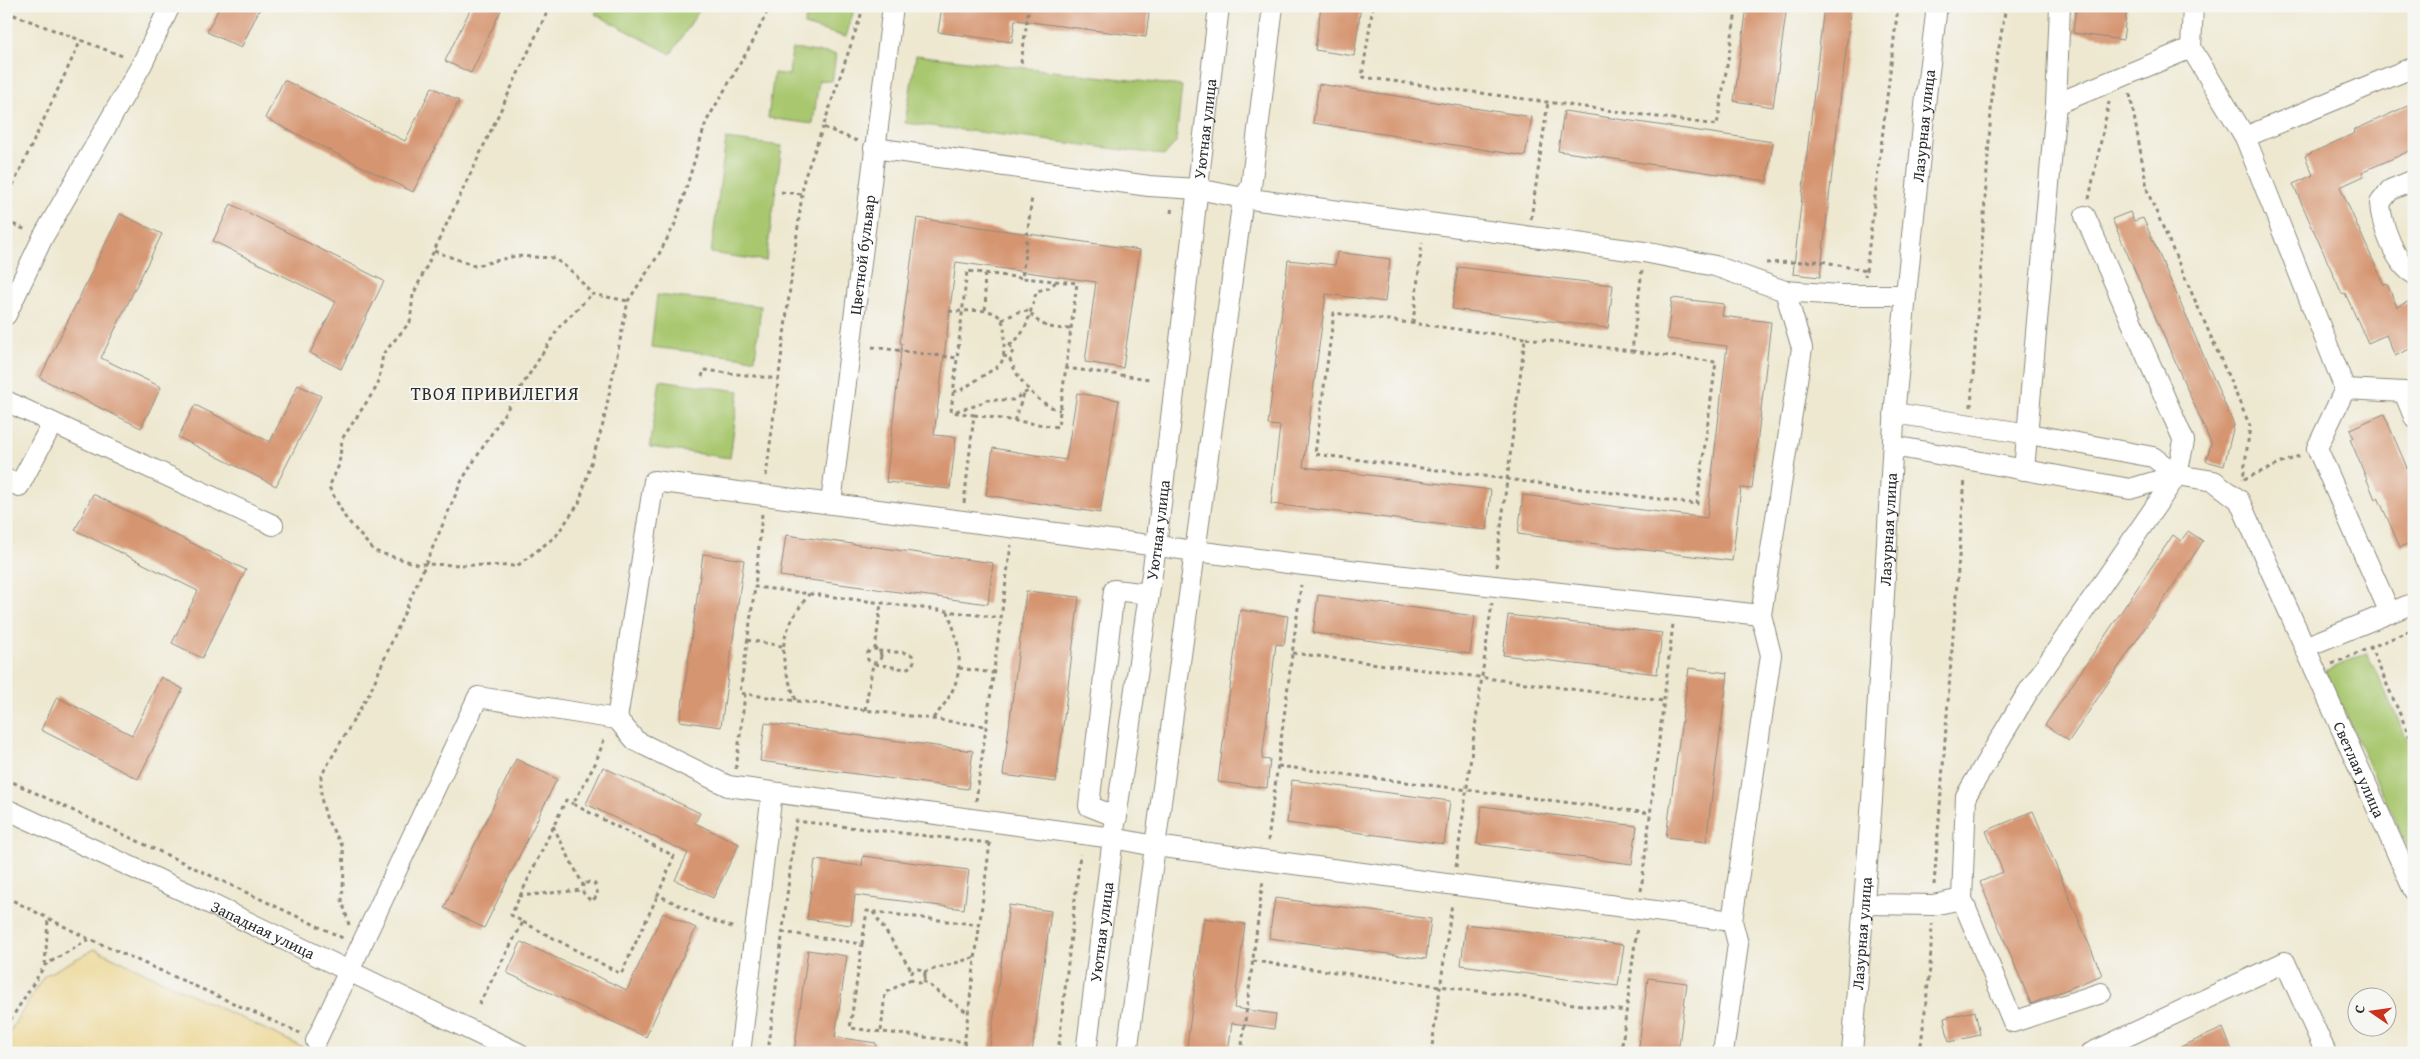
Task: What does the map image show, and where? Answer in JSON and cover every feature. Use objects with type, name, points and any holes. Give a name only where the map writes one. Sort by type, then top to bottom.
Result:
[{"type":"street","points":[[6,315],[43,237],[142,64],[170,6]]},
{"type":"street","name":"Цветной бульвар","points":[[831,503],[893,6]]},
{"type":"street","name":"Уютная улица","points":[[1086,1053],[1113,838],[1156,547],[1219,6]]},
{"type":"street","points":[[1127,1053],[1243,198],[1252,187],[1272,6]]},
{"type":"street","name":"Лазурная улица","points":[[1852,1053],[1865,904],[1894,413],[1937,6]]},
{"type":"street","points":[[2024,470],[2029,434],[2056,104],[2060,6]]},
{"type":"street","points":[[2193,6],[2191,48],[2244,137],[2345,389],[2317,448],[2390,613]]},
{"type":"street","points":[[2056,104],[2191,48]]},
{"type":"street","points":[[2244,137],[2414,68]]},
{"type":"street","points":[[874,148],[1149,186],[1198,189],[1243,198],[1644,252],[1715,266],[1785,291],[1905,295]]},
{"type":"street","points":[[2414,180],[2390,190],[2380,202],[2381,217],[2401,264],[2414,274]]},
{"type":"street","points":[[2085,216],[2184,441],[2177,475],[2028,692],[1966,796],[1962,899],[2013,1022],[2101,993]]},
{"type":"street","points":[[1723,1053],[1738,944],[1732,921],[1771,654],[1762,615],[1802,348],[1785,291]]},
{"type":"street","points":[[2345,389],[2409,390],[2414,416]]},
{"type":"street","points":[[9,409],[52,424],[273,525]]},
{"type":"street","points":[[1894,413],[2029,434],[2153,457],[2177,475]]},
{"type":"street","points":[[6,480],[19,486],[52,424]]},
{"type":"street","points":[[1893,446],[2130,489],[2177,475]]},
{"type":"street","name":"Светлая улица","points":[[2177,475],[2214,481],[2239,500],[2414,891]]},
{"type":"street","points":[[617,719],[654,481],[765,486],[831,503],[1156,547],[1762,615]]},
{"type":"street","points":[[1117,817],[1089,806],[1114,590],[1149,594]]},
{"type":"street","points":[[2305,647],[2414,603]]},
{"type":"street","points":[[316,1041],[478,697],[617,719],[636,741],[733,787],[1113,838],[1155,846],[1266,861],[1732,921]]},
{"type":"street","points":[[740,1053],[772,793]]},
{"type":"street","name":"Западная улица","points":[[6,809],[192,895],[518,1053]]},
{"type":"street","points":[[1865,904],[1933,905],[1962,899]]},
{"type":"street","points":[[2091,1053],[2285,962],[2322,1052]]},
{"type":"path","points":[[550,6],[413,295],[410,322],[383,354],[378,385],[342,439],[339,465],[329,487],[345,517],[374,551],[417,564],[517,566],[556,536],[579,503],[601,433],[628,301],[659,254],[676,222],[706,122],[752,43],[770,6]]},
{"type":"path","points":[[864,6],[804,179],[765,486],[755,588],[740,693],[985,726]]},
{"type":"path","points":[[1021,63],[1029,6]]},
{"type":"path","points":[[1373,6],[1362,77],[1718,125],[1736,6]]},
{"type":"path","points":[[1864,294],[1898,6]]},
{"type":"path","points":[[1969,425],[1993,82],[2006,6]]},
{"type":"path","points":[[6,12],[142,64]]},
{"type":"path","points":[[6,200],[81,40]]},
{"type":"path","points":[[2085,216],[2120,77]]},
{"type":"path","points":[[2120,77],[2148,194],[2250,426],[2243,480],[2247,488]]},
{"type":"path","points":[[1530,225],[1548,102]]},
{"type":"path","points":[[823,127],[874,148]]},
{"type":"path","points":[[782,192],[802,194]]},
{"type":"path","points":[[1022,278],[1032,196]]},
{"type":"path","points":[[1413,323],[1424,222]]},
{"type":"path","points":[[434,251],[475,266],[515,256],[554,258],[574,273],[592,294],[628,301]]},
{"type":"path","points":[[1632,351],[1644,252]]},
{"type":"path","points":[[1795,261],[1821,262],[1866,271]]},
{"type":"path","points":[[967,271],[1077,283],[1058,427],[953,412],[951,412],[956,358],[967,271]]},
{"type":"path","points":[[985,274],[983,286],[986,302],[985,310]]},
{"type":"path","points":[[1003,347],[1025,331],[1029,311],[1037,291],[1048,288],[1058,281]]},
{"type":"path","points":[[364,942],[347,924],[342,900],[343,846],[327,820],[321,798],[321,776],[370,692],[462,480],[560,326],[592,294]]},
{"type":"path","points":[[949,311],[985,310],[1002,320],[1005,332],[1003,356],[998,367],[961,390],[953,392]]},
{"type":"path","points":[[1002,320],[1018,312],[1029,311]]},
{"type":"path","points":[[1029,311],[1036,322],[1044,326],[1070,329]]},
{"type":"path","points":[[1334,313],[1525,338],[1716,362],[1697,504],[1315,454],[1334,313]]},
{"type":"path","points":[[1431,1053],[1482,678],[1525,338]]},
{"type":"path","points":[[1008,345],[1014,350],[1009,357]]},
{"type":"path","points":[[872,347],[956,358]]},
{"type":"path","points":[[1003,356],[1009,357]]},
{"type":"path","points":[[1009,357],[1018,375],[1030,390],[1045,405],[1060,410]]},
{"type":"path","points":[[1065,368],[1151,379]]},
{"type":"path","points":[[702,377],[704,370],[779,379]]},
{"type":"path","points":[[953,412],[978,405],[986,400],[1012,400],[1030,390]]},
{"type":"path","points":[[1014,421],[1024,394]]},
{"type":"path","points":[[963,510],[974,415]]},
{"type":"path","points":[[2243,480],[2317,448]]},
{"type":"path","points":[[1920,1053],[1930,968],[1933,905],[1967,460]]},
{"type":"path","points":[[963,1053],[990,843],[983,821],[985,726],[1013,527]]},
{"type":"path","points":[[1241,1053],[1304,564]]},
{"type":"path","points":[[755,588],[1001,618]]},
{"type":"path","points":[[796,701],[784,666],[782,646],[790,621],[809,594]]},
{"type":"path","points":[[865,710],[874,664],[881,658],[877,650],[881,603]]},
{"type":"path","points":[[1621,1053],[1675,606]]},
{"type":"path","points":[[933,719],[949,699],[959,668],[958,640],[948,611]]},
{"type":"path","points":[[2316,671],[2370,646],[2414,629]]},
{"type":"path","points":[[748,640],[782,646]]},
{"type":"path","points":[[2370,646],[2414,746]]},
{"type":"path","points":[[870,650],[908,653],[912,655],[914,661],[912,666],[905,669],[874,664],[869,662],[867,656],[870,650]]},
{"type":"path","points":[[1293,653],[1664,701]]},
{"type":"path","points":[[959,668],[993,673]]},
{"type":"path","points":[[733,787],[745,694]]},
{"type":"path","points":[[573,804],[595,764],[604,740]]},
{"type":"path","points":[[1278,766],[1650,813]]},
{"type":"path","points":[[6,778],[364,942]]},
{"type":"path","points":[[566,800],[573,804],[674,856],[621,974],[511,915],[566,800]]},
{"type":"path","points":[[768,1053],[796,821],[999,844]]},
{"type":"path","points":[[553,826],[583,885],[582,890],[585,896],[592,901],[598,895],[595,884],[589,882],[583,885]]},
{"type":"path","points":[[1058,1053],[1082,854],[1072,853]]},
{"type":"path","points":[[520,896],[582,890]]},
{"type":"path","points":[[658,895],[708,919],[754,936]]},
{"type":"path","points":[[6,897],[90,939],[316,1041]]},
{"type":"path","points":[[964,1042],[850,1028],[867,911],[980,925]]},
{"type":"path","points":[[873,912],[912,972],[911,979]]},
{"type":"path","points":[[45,966],[48,918]]},
{"type":"path","points":[[479,1004],[523,922]]},
{"type":"path","points":[[782,932],[862,944]]},
{"type":"path","points":[[6,1027],[45,966],[90,939]]},
{"type":"path","points":[[912,972],[917,969],[924,972],[976,957]]},
{"type":"path","points":[[1253,961],[1626,1011]]},
{"type":"path","points":[[923,981],[924,972]]},
{"type":"path","points":[[881,1031],[886,993],[911,979]]},
{"type":"path","points":[[911,979],[917,983],[923,981]]},
{"type":"path","points":[[923,981],[968,1013]]},
{"type":"green space","points":[[600,6],[702,6],[671,54],[595,14]]},
{"type":"green space","points":[[809,6],[855,6],[846,37],[804,25]]},
{"type":"green space","points":[[792,49],[836,54],[832,81],[819,80],[813,124],[768,118],[774,73],[789,75]]},
{"type":"green space","points":[[916,55],[1182,86],[1176,142],[1165,155],[905,123]]},
{"type":"green space","points":[[726,139],[782,146],[766,261],[711,253]]},
{"type":"green space","points":[[657,295],[761,306],[755,359],[651,347]]},
{"type":"green space","points":[[660,380],[739,391],[730,458],[650,447]]},
{"type":"green space","points":[[2367,653],[2414,754],[2414,862],[2326,671]]},
{"type":"sand","points":[[95,949],[315,1053],[6,1053],[6,1038],[44,976]]},
{"type":"building","points":[[220,6],[261,6],[241,48],[207,32]]},
{"type":"building","points":[[472,6],[503,6],[471,73],[445,61]]},
{"type":"building","points":[[942,6],[1150,6],[1146,37],[1015,20],[1012,42],[938,32]]},
{"type":"building","points":[[1321,6],[1361,6],[1354,56],[1315,50]]},
{"type":"building","points":[[1747,6],[1787,6],[1773,107],[1734,101]]},
{"type":"building","points":[[1824,6],[1851,6],[1820,277],[1793,274]]},
{"type":"building","points":[[2076,6],[2127,6],[2123,40],[2073,33]]},
{"type":"building","points":[[284,80],[405,141],[432,87],[459,101],[413,192],[265,118]]},
{"type":"building","points":[[1319,84],[1532,117],[1525,156],[1313,123]]},
{"type":"building","points":[[2414,103],[2414,149],[2362,172],[2364,176],[2340,187],[2384,285],[2387,284],[2397,307],[2414,299],[2414,347],[2395,356],[2386,335],[2368,343],[2345,293],[2342,294],[2293,184],[2313,175],[2305,156],[2355,133],[2354,130]]},
{"type":"building","points":[[1564,111],[1773,142],[1767,181],[1558,151]]},
{"type":"building","points":[[231,204],[384,281],[341,369],[310,353],[336,302],[213,241]]},
{"type":"building","points":[[2130,212],[2134,221],[2143,218],[2234,425],[2224,466],[2206,461],[2211,443],[2112,219]]},
{"type":"building","points":[[120,214],[162,234],[101,358],[161,387],[141,428],[40,378]]},
{"type":"building","points":[[917,218],[1140,250],[1123,368],[1085,362],[1096,282],[956,262],[934,435],[956,437],[950,489],[886,482],[902,343],[900,343]]},
{"type":"building","points":[[1337,252],[1390,259],[1385,302],[1326,294],[1303,467],[1491,490],[1487,530],[1271,504],[1280,426],[1268,425],[1288,260],[1335,265]]},
{"type":"building","points":[[1458,267],[1613,285],[1608,328],[1452,309]]},
{"type":"building","points":[[1672,298],[1724,304],[1722,316],[1771,322],[1752,489],[1741,488],[1732,561],[1518,534],[1523,495],[1707,518],[1727,346],[1667,339]]},
{"type":"building","points":[[298,385],[321,396],[276,486],[178,437],[195,405],[270,442]]},
{"type":"building","points":[[1077,393],[1119,400],[1100,513],[986,495],[993,448],[1066,460]]},
{"type":"building","points":[[2384,414],[2414,484],[2414,541],[2400,547],[2378,497],[2375,499],[2350,439],[2353,437],[2350,429]]},
{"type":"building","points":[[93,494],[246,570],[202,658],[172,643],[198,591],[75,530]]},
{"type":"building","points":[[2188,531],[2203,541],[2069,741],[2045,725],[2173,535],[2181,541]]},
{"type":"building","points":[[786,535],[993,563],[988,604],[780,576]]},
{"type":"building","points":[[703,554],[744,560],[721,727],[680,721]]},
{"type":"building","points":[[1026,591],[1079,597],[1056,782],[1003,775]]},
{"type":"building","points":[[1318,595],[1475,616],[1470,654],[1313,633]]},
{"type":"building","points":[[1240,610],[1288,616],[1284,645],[1276,644],[1262,759],[1270,760],[1267,788],[1218,782]]},
{"type":"building","points":[[1508,615],[1662,633],[1657,674],[1503,655]]},
{"type":"building","points":[[1689,668],[1728,673],[1706,842],[1666,837]]},
{"type":"building","points":[[161,677],[183,689],[138,779],[41,730],[57,697],[132,735]]},
{"type":"building","points":[[765,723],[973,751],[968,789],[760,761]]},
{"type":"building","points":[[516,759],[557,779],[484,928],[444,908]]},
{"type":"building","points":[[603,767],[700,813],[695,823],[739,844],[713,898],[675,880],[688,853],[586,804]]},
{"type":"building","points":[[1292,780],[1450,801],[1444,844],[1287,823]]},
{"type":"building","points":[[1482,806],[1637,826],[1632,864],[1477,844]]},
{"type":"building","points":[[2033,811],[2102,975],[2031,1004],[1980,882],[2003,872],[1986,831]]},
{"type":"building","points":[[863,856],[969,870],[964,909],[855,895],[851,925],[807,919],[815,860],[862,866]]},
{"type":"building","points":[[1275,898],[1431,919],[1426,959],[1269,938]]},
{"type":"building","points":[[1009,905],[1051,911],[1032,1053],[989,1053]]},
{"type":"building","points":[[663,913],[696,928],[646,1037],[507,973],[521,942],[627,990]]},
{"type":"building","points":[[1204,918],[1245,924],[1234,1008],[1276,1014],[1274,1029],[1232,1023],[1228,1053],[1186,1053]]},
{"type":"building","points":[[1466,924],[1624,945],[1618,986],[1461,965]]},
{"type":"building","points":[[808,950],[847,956],[835,1037],[876,1043],[875,1053],[794,1053]]},
{"type":"building","points":[[1648,978],[1687,983],[1678,1053],[1638,1053]]},
{"type":"building","points":[[1975,1011],[1980,1035],[1949,1042],[1944,1018]]},
{"type":"building","points":[[2223,1028],[2233,1053],[2167,1053]]},
{"type":"district","name":"ТВОЯ ПРИВИЛЕГИЯ","points":[[495,393]]}]
